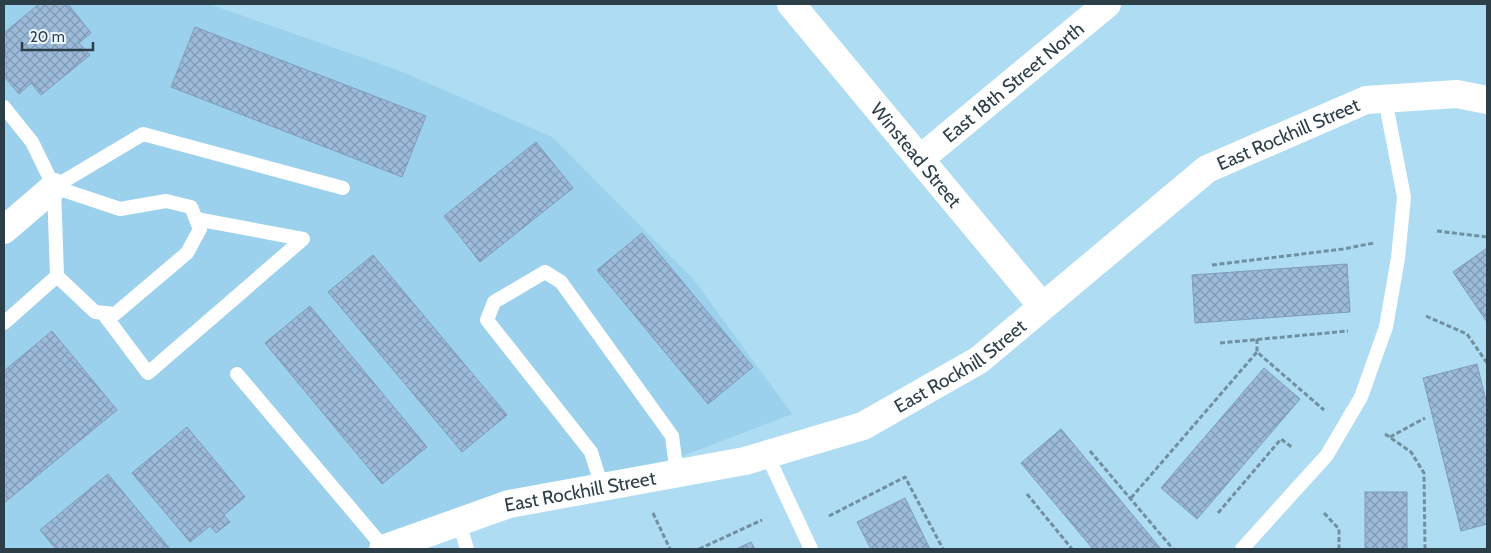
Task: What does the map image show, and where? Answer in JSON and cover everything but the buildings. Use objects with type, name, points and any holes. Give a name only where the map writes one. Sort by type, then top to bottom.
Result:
[{"type":"street","name":"Winstead Street","points":[[791,4],[1042,306]]},
{"type":"street","name":"East 18th Street North","points":[[920,159],[1107,4]]},
{"type":"street","name":"East Rockhill Street","points":[[383,549],[509,504],[745,461],[863,426],[978,360],[1207,168],[1366,100],[1457,94],[1487,100]]},
{"type":"street","points":[[4,230],[54,187]]},
{"type":"lane","points":[[1242,549],[1327,455],[1361,397],[1386,327],[1398,258],[1404,197],[1385,99]]},
{"type":"lane","points":[[4,107],[32,142],[54,187],[57,276],[95,312],[115,314],[187,253],[200,229],[191,207],[166,201],[120,208],[54,187]]},
{"type":"lane","points":[[54,187],[143,134],[343,188]]},
{"type":"lane","points":[[103,313],[148,373],[303,239],[196,219]]},
{"type":"lane","points":[[602,487],[591,452],[488,320],[494,302],[545,272],[561,282],[672,436],[677,474]]},
{"type":"lane","points":[[4,323],[57,276]]},
{"type":"lane","points":[[237,374],[383,549]]},
{"type":"lane","points":[[767,455],[811,549]]},
{"type":"lane","points":[[459,522],[467,549]]},
{"type":"path","points":[[1437,231],[1487,237]]},
{"type":"path","points":[[1212,266],[1343,249],[1374,243]]},
{"type":"path","points":[[1426,316],[1467,334],[1487,362]]},
{"type":"path","points":[[1220,343],[1348,331]]},
{"type":"path","points":[[1256,339],[1257,352],[1324,410]]},
{"type":"path","points":[[1131,498],[1257,352]]},
{"type":"path","points":[[1390,437],[1425,418]]},
{"type":"path","points":[[1385,434],[1411,452],[1424,473],[1425,549]]},
{"type":"path","points":[[1218,512],[1281,439],[1293,448]]},
{"type":"path","points":[[1090,451],[1173,549]]},
{"type":"path","points":[[830,516],[904,477],[943,549]]},
{"type":"path","points":[[1027,494],[1072,549]]},
{"type":"path","points":[[653,513],[670,549]]},
{"type":"path","points":[[1324,513],[1339,529],[1339,549]]},
{"type":"path","points":[[699,549],[762,520]]},
{"type":"shaded area","points":[[4,4],[209,4],[400,71],[552,137],[694,280],[792,414],[602,487],[383,549],[4,549]]}]
